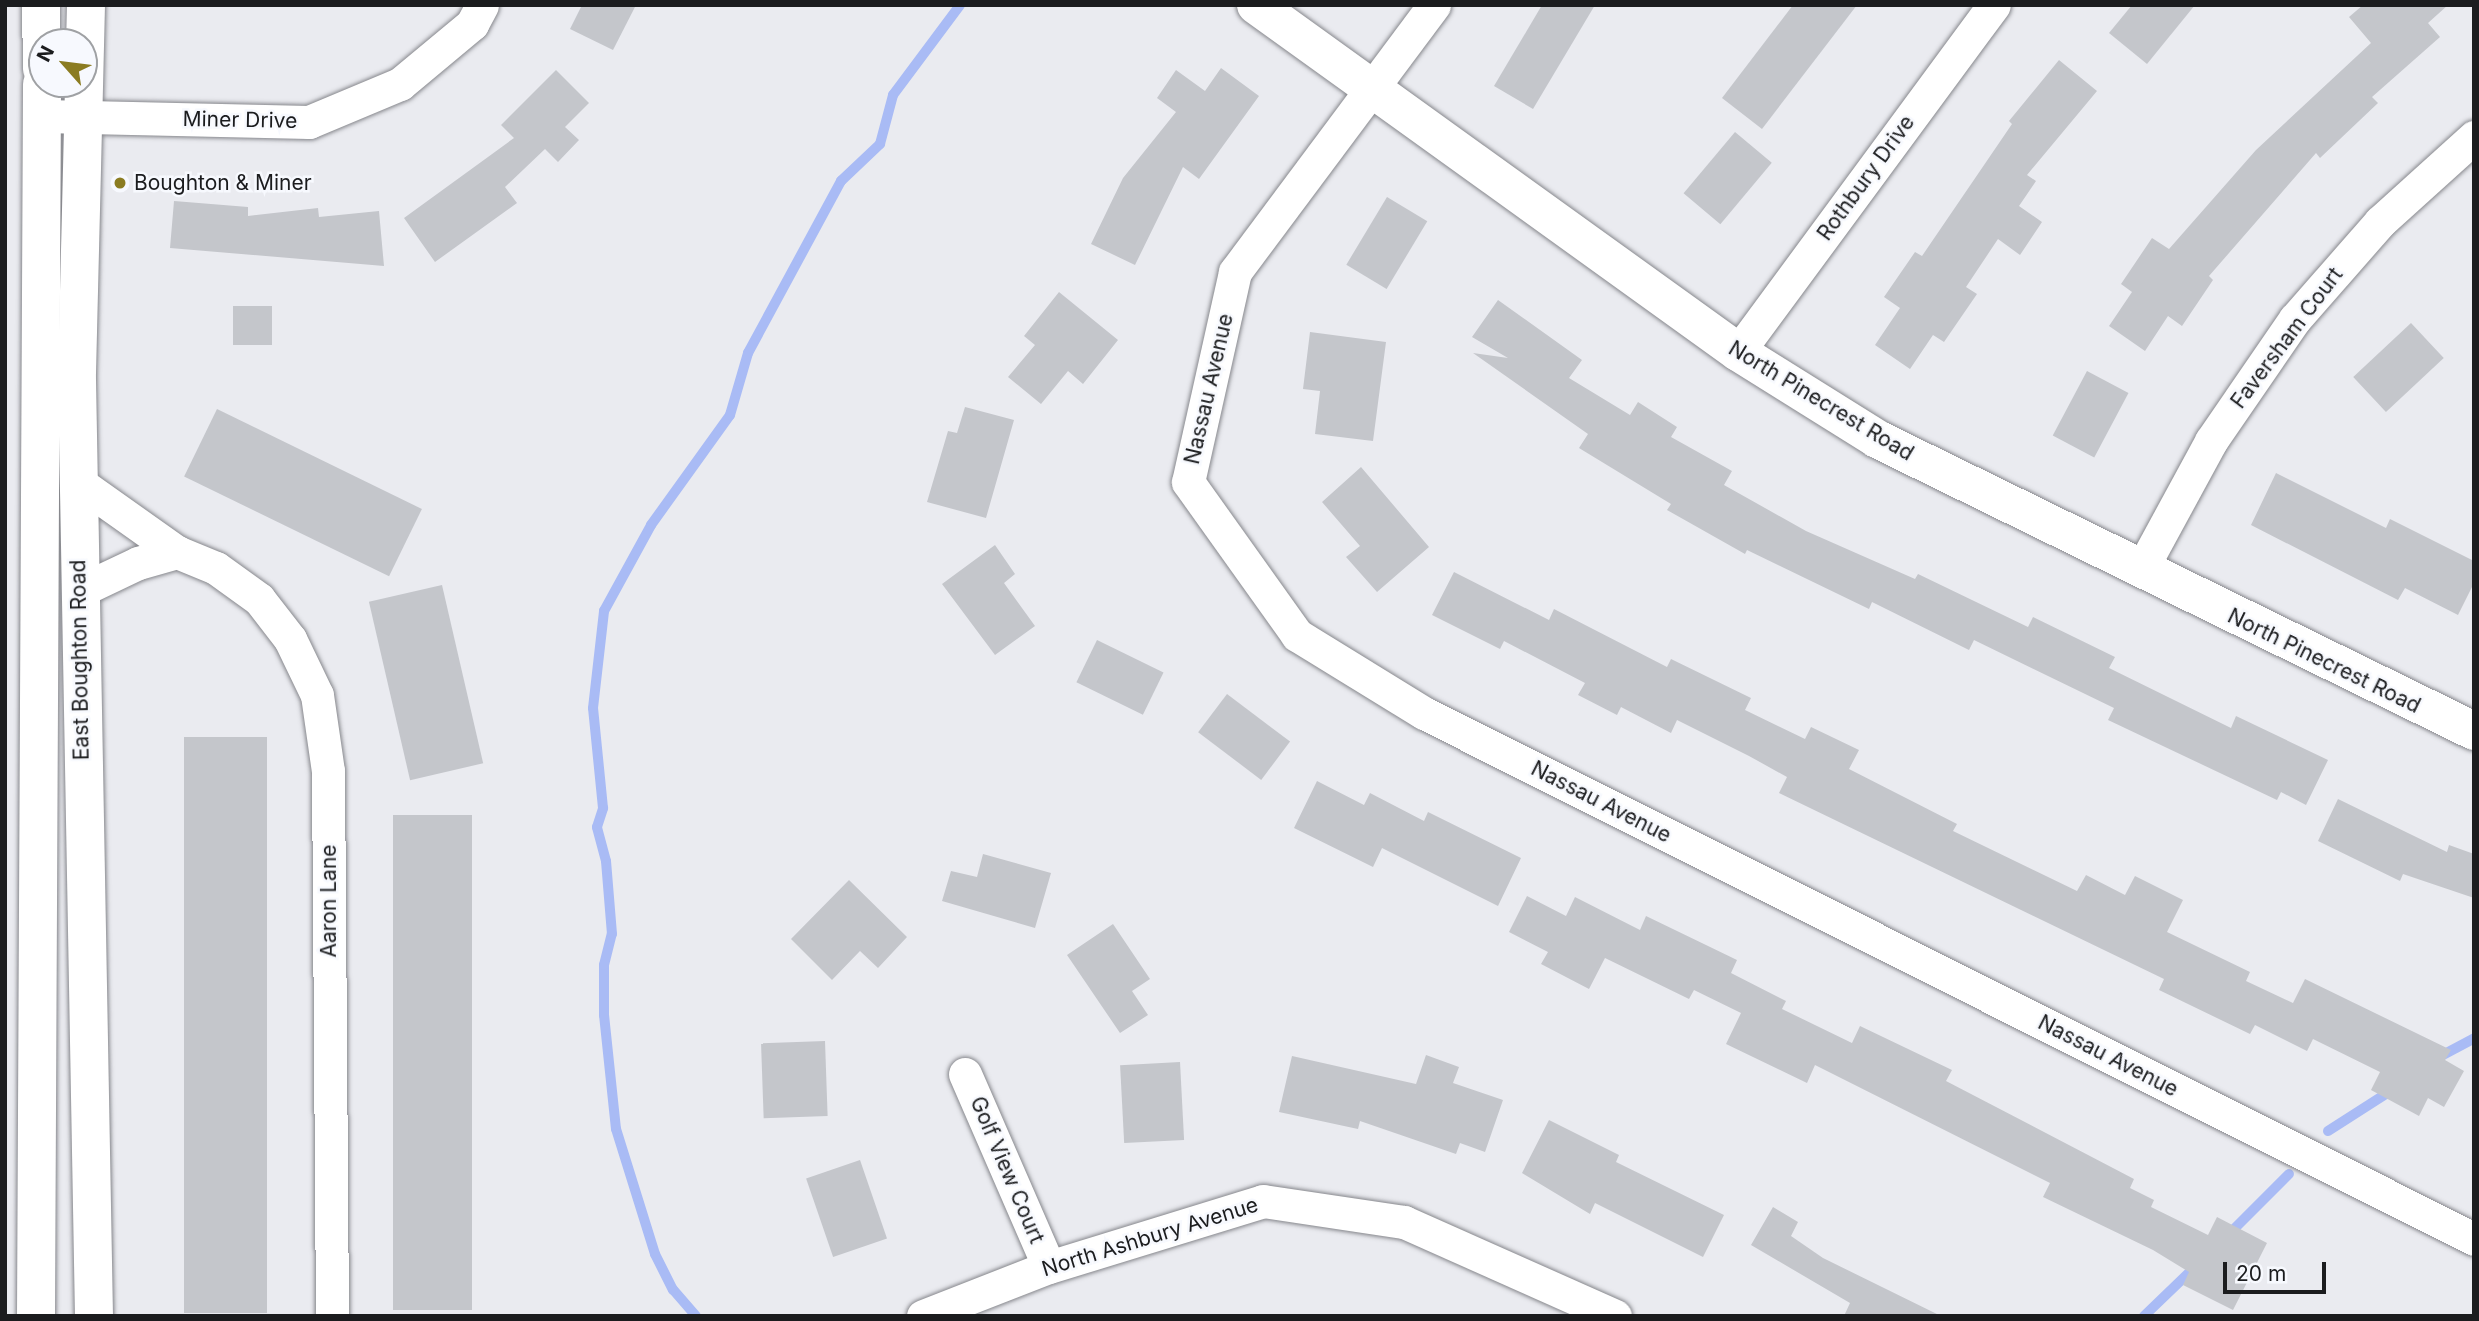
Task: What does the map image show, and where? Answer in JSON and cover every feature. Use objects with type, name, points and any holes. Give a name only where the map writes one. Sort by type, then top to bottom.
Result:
[{"type":"main road","points":[[41,5],[41,28]]},
{"type":"main road","name":"East Boughton Road","points":[[86,5],[87,116],[78,482],[94,1316]]},
{"type":"main road","name":"North Pinecrest Road","points":[[1256,5],[1371,91],[1738,352],[1877,439],[2474,731]]},
{"type":"main road","name":"East Boughton Road","points":[[36,1316],[42,100]]},
{"type":"street","name":"Miner Drive","points":[[42,100],[87,116],[309,122],[400,84],[472,24],[482,5]]},
{"type":"street","name":"Nassau Avenue","points":[[1434,5],[1235,272],[1188,482],[1297,635],[1424,713],[2474,1239]]},
{"type":"street","name":"Rothbury Drive","points":[[1738,352],[1994,5]]},
{"type":"street","name":"Faversham Court","points":[[2141,570],[2211,441],[2295,319],[2380,222],[2474,137]]},
{"type":"street","name":"Aaron Lane","points":[[78,482],[177,552],[239,583],[275,617],[304,663],[324,724],[332,1316]]},
{"type":"street","points":[[79,591],[138,563],[177,552]]},
{"type":"street","name":"Golf View Court","points":[[965,1073],[1049,1267]]},
{"type":"street","name":"North Ashbury Avenue","points":[[923,1316],[1049,1267],[1264,1201],[1404,1222],[1615,1316]]},
{"type":"building","points":[[582,5],[636,5],[613,50],[570,29]]},
{"type":"building","points":[[1542,5],[1595,5],[1533,109],[1494,86]]},
{"type":"building","points":[[1793,5],[1857,5],[1762,129],[1722,98]]},
{"type":"building","points":[[2132,5],[2195,5],[2147,64],[2109,33]]},
{"type":"building","points":[[2363,5],[2448,5],[2428,23],[2440,37],[2372,97],[2378,103],[2320,158],[2316,153],[2209,276],[2213,280],[2182,326],[2168,316],[2145,351],[2109,326],[2132,292],[2121,284],[2152,238],[2169,249],[2256,150],[2371,43],[2349,17]]},
{"type":"building","points":[[2059,60],[2097,91],[2027,175],[2036,181],[2019,206],[2042,222],[2020,255],[1998,239],[1966,287],[1977,294],[1944,342],[1933,335],[1910,369],[1875,345],[1900,308],[1884,297],[1915,252],[1922,256],[2012,124],[2009,121]]},
{"type":"building","points":[[1221,68],[1259,96],[1199,179],[1183,167],[1135,265],[1091,244],[1123,178],[1176,112],[1157,98],[1176,70],[1205,91]]},
{"type":"building","points":[[556,70],[589,103],[565,127],[579,140],[558,162],[545,149],[505,187],[517,203],[435,262],[404,218],[514,138],[501,125]]},
{"type":"building","points":[[1735,132],[1772,163],[1720,224],[1684,193]]},
{"type":"building","points":[[1387,197],[1427,221],[1387,289],[1346,265]]},
{"type":"building","points":[[174,201],[248,207],[248,216],[318,208],[319,217],[379,211],[384,266],[170,248]]},
{"type":"building","points":[[1059,292],[1118,340],[1083,384],[1068,371],[1041,404],[1008,377],[1035,345],[1024,336]]},
{"type":"building","points":[[1498,300],[1582,360],[1569,378],[1630,415],[1638,402],[1677,427],[1671,437],[1732,471],[1724,485],[1806,531],[1915,579],[1918,574],[2028,627],[2033,617],[2115,657],[2109,668],[2231,728],[2236,716],[2328,760],[2306,805],[2281,792],[2277,800],[2108,720],[2114,708],[1974,640],[1969,650],[1872,602],[1869,609],[1747,550],[1745,554],[1667,510],[1671,504],[1579,448],[1588,434],[1473,353],[1508,358],[1472,337]]},
{"type":"building","points":[[233,306],[272,306],[272,345],[233,345]]},
{"type":"building","points":[[2411,323],[2444,358],[2386,412],[2353,377]]},
{"type":"building","points":[[1310,332],[1386,342],[1373,441],[1315,434],[1320,391],[1303,389]]},
{"type":"building","points":[[2087,371],[2128,393],[2094,458],[2053,435]]},
{"type":"building","points":[[965,407],[1014,420],[986,518],[927,502],[948,431],[957,433]]},
{"type":"building","points":[[217,409],[422,509],[389,576],[184,476]]},
{"type":"building","points":[[1361,467],[1429,547],[1377,592],[1346,557],[1360,546],[1322,502]]},
{"type":"building","points":[[2276,473],[2386,528],[2390,519],[2474,561],[2474,583],[2458,615],[2405,588],[2398,600],[2251,525]]},
{"type":"building","points":[[995,545],[1015,574],[1004,583],[1035,626],[995,655],[942,584]]},
{"type":"building","points":[[1454,572],[1549,620],[1554,609],[1667,667],[1671,659],[1751,698],[1745,710],[1805,739],[1811,727],[1859,750],[1849,769],[1957,824],[1953,831],[2077,891],[2086,875],[2125,895],[2135,876],[2183,900],[2167,932],[2250,972],[2246,981],[2293,1003],[2305,979],[2451,1050],[2445,1060],[2464,1071],[2444,1107],[2428,1098],[2419,1116],[2371,1090],[2380,1072],[2313,1039],[2307,1051],[2255,1025],[2250,1034],[2159,990],[2164,979],[1779,793],[1787,777],[1749,756],[1677,720],[1671,733],[1621,707],[1617,715],[1578,695],[1585,683],[1504,641],[1500,649],[1432,615]]},
{"type":"building","points":[[442,585],[483,763],[410,780],[369,602]]},
{"type":"building","points":[[1097,640],[1164,672],[1143,715],[1076,682]]},
{"type":"building","points":[[1227,694],[1290,742],[1261,780],[1198,732]]},
{"type":"building","points":[[184,737],[267,737],[267,1313],[184,1313]]},
{"type":"building","points":[[1317,781],[1364,805],[1370,793],[1424,821],[1428,812],[1521,858],[1498,906],[1382,848],[1373,867],[1294,828]]},
{"type":"building","points":[[2338,799],[2447,852],[2449,845],[2474,854],[2474,898],[2403,874],[2400,881],[2318,841]]},
{"type":"building","points":[[393,815],[472,815],[472,1310],[393,1310]]},
{"type":"building","points":[[983,854],[1051,873],[1035,928],[942,901],[951,871],[977,877]]},
{"type":"building","points":[[849,880],[907,937],[878,968],[860,951],[832,980],[791,939]]},
{"type":"building","points":[[1527,896],[1566,916],[1575,897],[1640,930],[1646,916],[1737,960],[1731,973],[1786,1001],[1782,1009],[1852,1043],[1860,1026],[1952,1070],[1946,1081],[2134,1179],[2130,1188],[2154,1200],[2151,1207],[2208,1235],[2217,1217],[2267,1243],[2233,1310],[2183,1285],[2189,1272],[2153,1250],[2043,1197],[2050,1183],[1815,1065],[1807,1083],[1726,1044],[1741,1013],[1694,990],[1689,999],[1605,958],[1589,989],[1541,964],[1548,952],[1509,932]]},
{"type":"building","points":[[1113,924],[1150,979],[1132,991],[1148,1015],[1120,1033],[1067,955]]},
{"type":"building","points":[[825,1041],[828,1116],[764,1118],[761,1043]]},
{"type":"building","points":[[1426,1055],[1459,1067],[1453,1083],[1503,1100],[1485,1152],[1460,1143],[1456,1154],[1360,1121],[1358,1129],[1279,1112],[1292,1056],[1416,1084]]},
{"type":"building","points":[[1180,1062],[1184,1140],[1124,1143],[1120,1065]]},
{"type":"building","points":[[1549,1120],[1619,1155],[1616,1162],[1724,1215],[1703,1257],[1595,1203],[1590,1214],[1522,1173]]},
{"type":"building","points":[[860,1160],[887,1238],[833,1257],[806,1179]]},
{"type":"building","points":[[1773,1207],[1798,1222],[1791,1236],[1823,1258],[1941,1316],[1844,1316],[1850,1303],[1751,1245]]},
{"type":"waterway","points":[[696,1316],[673,1290],[655,1254],[616,1129],[604,1015],[604,965],[612,934],[606,861],[597,827],[603,808],[593,708],[604,611],[651,525],[730,415],[748,353],[841,181],[880,144],[893,95],[960,5]]},
{"type":"waterway","points":[[2439,1057],[2474,1038]]},
{"type":"waterway","points":[[2328,1131],[2392,1090]]},
{"type":"waterway","points":[[2226,1237],[2289,1174]]},
{"type":"waterway","points":[[2144,1316],[2197,1265]]},
{"type":"place","name":"Boughton & Miner","points":[[120,183]]}]
